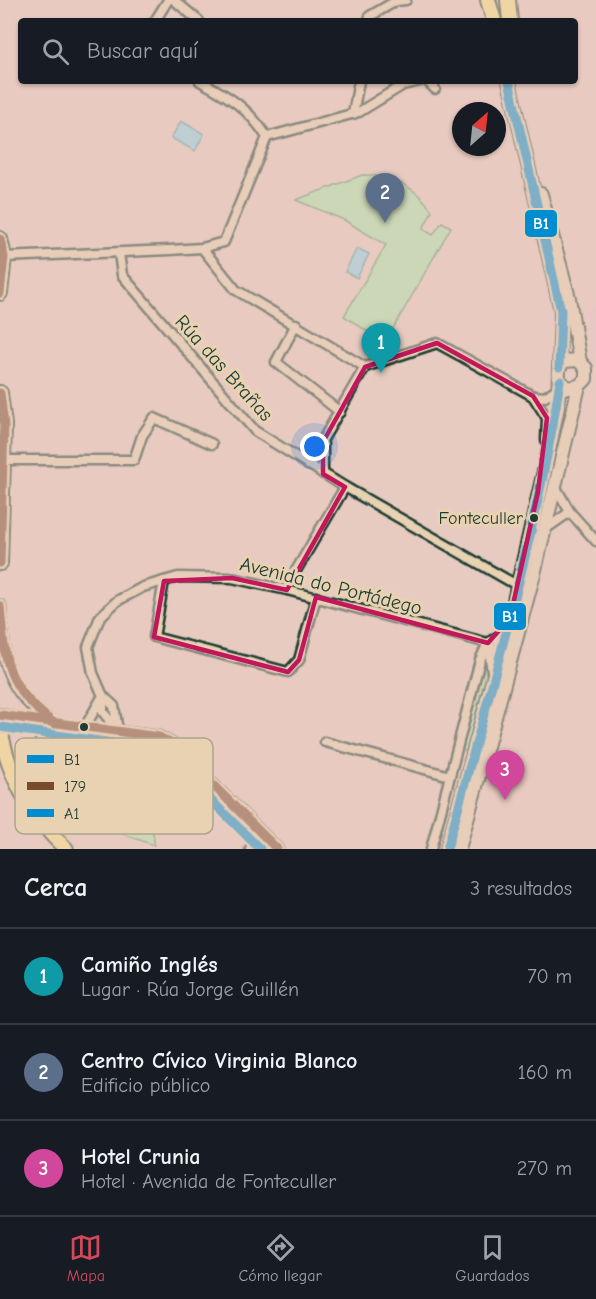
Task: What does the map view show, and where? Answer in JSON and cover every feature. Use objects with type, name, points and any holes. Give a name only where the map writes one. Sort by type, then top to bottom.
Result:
[{"type":"main road","points":[[488,0],[493,18]]},
{"type":"main road","points":[[496,0],[499,18]]},
{"type":"main road","points":[[508,0],[510,18]]},
{"type":"main road","points":[[459,849],[492,732],[554,485],[587,381],[585,368],[580,362],[569,298],[544,225],[510,84]]},
{"type":"main road","points":[[447,849],[518,587],[551,441],[559,384],[561,311],[517,84]]},
{"type":"main road","points":[[0,239],[4,257],[0,293]]},
{"type":"main road","points":[[559,367],[568,359],[580,362]]},
{"type":"main road","points":[[559,384],[568,387],[587,381]]},
{"type":"main road","points":[[0,393],[4,425],[0,563]]},
{"type":"main road","points":[[0,727],[3,746],[15,776]]},
{"type":"main road","points":[[453,849],[474,799]]},
{"type":"main road","points":[[51,834],[66,849]]},
{"type":"street","points":[[157,18],[168,0]]},
{"type":"street","points":[[174,0],[196,18]]},
{"type":"street","points":[[370,18],[396,1],[406,0]]},
{"type":"street","points":[[205,84],[232,99],[254,116],[267,137]]},
{"type":"street","points":[[353,114],[358,84]]},
{"type":"street","points":[[267,137],[353,114],[407,84]]},
{"type":"street","points":[[430,84],[435,89]]},
{"type":"street","points":[[4,257],[202,248],[225,242],[267,137]]},
{"type":"street","points":[[202,248],[236,290],[365,367]]},
{"type":"street","name":"Rúa das Brañas","points":[[119,253],[122,275],[255,431],[322,474],[518,587]]},
{"type":"street","points":[[296,324],[276,362],[340,412]]},
{"type":"street","points":[[308,465],[365,367],[437,343],[533,396],[547,418],[538,492]]},
{"type":"street","points":[[533,396],[545,396],[559,384]]},
{"type":"street","points":[[3,460],[134,460],[142,436],[154,418],[212,444]]},
{"type":"street","points":[[322,474],[323,442]]},
{"type":"street","points":[[554,485],[570,512],[596,541]]},
{"type":"street","points":[[287,590],[291,579],[345,487]]},
{"type":"street","points":[[544,530],[570,512]]},
{"type":"street","points":[[492,732],[490,718],[502,645],[518,587],[538,552]]},
{"type":"street","name":"Avenida do Portádego","points":[[118,731],[103,712],[103,696],[93,673],[88,647],[100,617],[117,601],[143,587],[178,577],[232,578],[316,597],[488,643],[494,649],[502,645]]},
{"type":"street","points":[[164,581],[154,637],[288,672],[299,660],[316,597]]},
{"type":"street","points":[[0,606],[5,656],[18,692],[34,709],[55,724]]},
{"type":"street","points":[[488,643],[493,680]]},
{"type":"street","points":[[431,849],[480,660],[488,643]]},
{"type":"street","points":[[85,727],[103,696]]},
{"type":"street","points":[[0,715],[161,738]]},
{"type":"street","points":[[43,738],[55,724]]},
{"type":"street","points":[[325,741],[450,776]]},
{"type":"street","points":[[213,785],[278,849]]},
{"type":"street","points":[[250,849],[259,830]]},
{"type":"highlighted area","points":[[437,343],[533,396],[547,418],[538,492],[510,618],[488,643],[316,597],[299,660],[288,672],[154,637],[164,581],[232,578],[287,590],[345,487],[323,474],[323,442],[365,367]]},
{"type":"shaded area","points":[[592,305],[596,305],[596,369],[590,361],[584,313]]},
{"type":"green space","points":[[362,175],[383,177],[402,183],[418,194],[432,211],[423,229],[433,235],[442,222],[451,227],[385,343],[344,316],[386,245],[344,220],[296,200]]},
{"type":"green space","points":[[486,659],[487,670],[466,751],[462,750]]},
{"type":"green space","points":[[122,834],[153,834],[154,845]]},
{"type":"water","points":[[181,121],[204,134],[195,151],[171,138]]},
{"type":"water","points":[[357,248],[369,254],[357,278],[345,272]]},
{"type":"transit line","name":"B1","points":[[510,84],[561,311],[559,367]]},
{"type":"transit line","name":"179","points":[[0,239],[4,257],[0,293]]},
{"type":"transit line","name":"B1","points":[[447,849],[525,558],[560,381]]},
{"type":"transit line","name":"179","points":[[0,393],[4,425],[0,563]]},
{"type":"transit line","name":"179","points":[[0,606],[7,659],[17,686],[26,698],[55,724]]},
{"type":"transit line","name":"179","points":[[0,715],[161,738]]},
{"type":"transit line","name":"A1","points":[[0,727],[78,738]]},
{"type":"transit line","name":"179","points":[[213,785],[277,849]]},
{"type":"transit line","name":"A1","points":[[213,802],[260,849]]},
{"type":"place","name":"Centro Cívico Virginia Blanco","points":[[385,223]]},
{"type":"place","name":"Camiño Inglés","points":[[381,373]]},
{"type":"place","name":"Fonteculler","points":[[534,518]]},
{"type":"place","name":"Hotel Crunia","points":[[505,800]]}]
